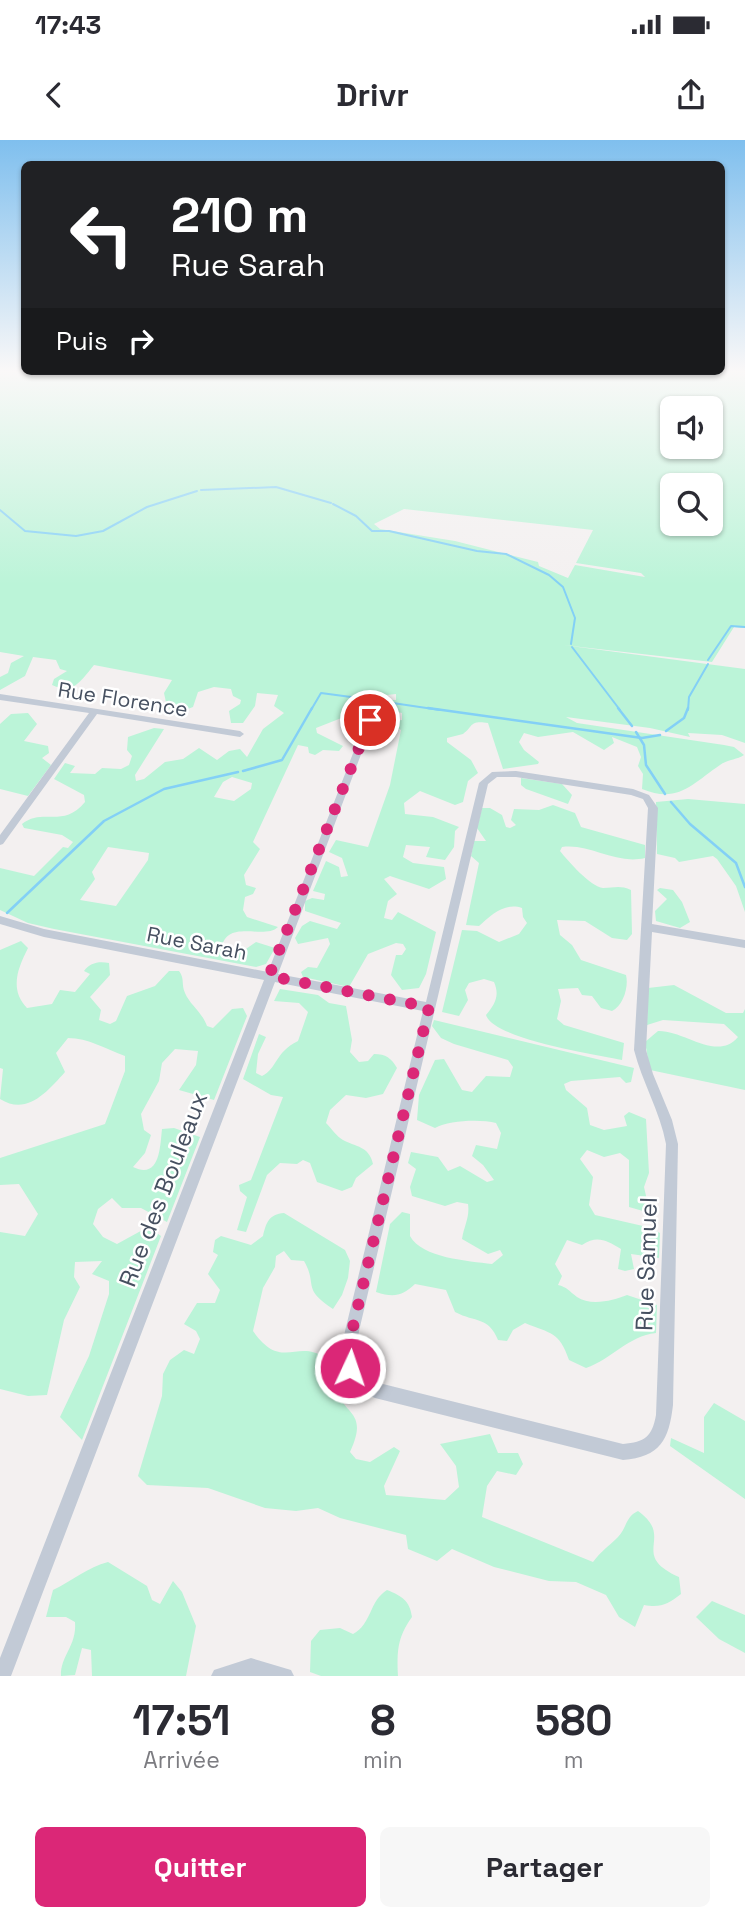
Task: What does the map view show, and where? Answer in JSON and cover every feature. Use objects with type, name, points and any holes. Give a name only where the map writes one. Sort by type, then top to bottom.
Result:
[{"type":"street","name":"Rue Florence","points":[[0,697],[240,734]]},
{"type":"street","points":[[0,842],[94,712]]},
{"type":"street","name":"Rue des Bouleaux","points":[[2,1676],[269,976],[370,720]]},
{"type":"street","name":"Rue Samuel","points":[[495,774],[516,774],[633,792],[650,800],[653,808],[640,1050],[645,1073],[668,1123],[672,1144],[664,1423],[655,1443],[646,1449],[623,1452],[364,1387],[350,1368],[348,1357],[352,1331],[429,1007],[484,783],[495,774]]},
{"type":"street","name":"Rue Sarah","points":[[0,920],[44,933],[429,1007]]},
{"type":"street","points":[[646,927],[745,944]]},
{"type":"street","points":[[220,1676],[251,1667],[285,1676]]},
{"type":"green space","points":[[0,442],[660,442],[660,459],[723,459],[723,442],[745,442],[745,628],[734,627],[712,662],[563,645],[745,669],[745,743],[722,735],[688,733],[690,737],[650,728],[566,717],[577,723],[734,747],[744,755],[723,763],[684,790],[665,794],[642,789],[643,774],[638,766],[641,757],[637,747],[612,737],[614,743],[604,750],[573,732],[538,737],[524,733],[519,742],[538,764],[503,769],[488,723],[474,723],[463,734],[447,738],[447,742],[471,760],[478,773],[468,781],[463,802],[455,805],[420,791],[404,803],[405,814],[433,817],[459,827],[455,831],[454,847],[445,860],[426,857],[430,847],[406,845],[403,857],[413,863],[444,867],[446,879],[429,889],[390,876],[384,879],[397,894],[388,901],[384,918],[392,920],[398,912],[436,932],[426,974],[419,988],[402,990],[391,975],[396,955],[402,955],[406,949],[403,944],[396,943],[368,954],[349,987],[303,977],[301,972],[308,967],[317,968],[330,944],[328,938],[298,944],[295,938],[302,926],[310,921],[337,929],[341,923],[305,911],[305,901],[312,898],[324,900],[325,894],[313,891],[326,861],[339,867],[341,877],[348,876],[342,858],[329,852],[336,840],[368,847],[390,785],[401,730],[392,725],[393,721],[402,720],[402,713],[379,707],[385,700],[396,700],[396,694],[377,696],[367,716],[344,717],[316,728],[317,733],[343,746],[339,751],[323,750],[315,755],[309,753],[308,747],[298,745],[253,842],[260,849],[244,875],[246,885],[256,888],[253,894],[245,897],[243,910],[247,917],[278,927],[272,931],[236,932],[223,942],[221,953],[226,954],[244,950],[256,942],[275,948],[266,964],[256,967],[28,923],[0,910],[0,868],[34,876],[63,847],[68,848],[73,842],[62,835],[24,828],[22,824],[38,817],[69,814],[85,802],[84,795],[54,779],[65,763],[75,766],[70,773],[95,774],[102,768],[121,769],[129,765],[132,756],[127,750],[128,737],[154,728],[164,729],[135,775],[136,781],[144,779],[165,762],[183,759],[199,748],[217,760],[229,751],[240,749],[247,757],[263,729],[284,713],[274,706],[278,695],[257,693],[255,706],[243,723],[231,723],[229,711],[240,704],[241,700],[233,696],[231,689],[214,687],[198,692],[193,707],[177,713],[167,707],[164,693],[172,680],[94,665],[76,685],[59,688],[52,685],[54,679],[67,671],[60,669],[56,660],[33,657],[25,676],[0,690],[0,677],[8,673],[11,663],[24,656],[0,652]],"holes":[[[404,509],[593,530],[576,563],[641,573],[645,577],[575,565],[568,578],[539,566],[538,562],[455,541],[380,529],[374,524]],[[232,777],[252,783],[251,789],[234,801],[214,797],[223,782]],[[108,847],[149,853],[148,860],[116,906],[80,900],[95,879],[92,872]]]},
{"type":"green space","points":[[28,713],[37,724],[24,741],[48,746],[49,753],[42,758],[51,765],[28,796],[0,789],[0,724],[11,714]]},
{"type":"green space","points":[[521,778],[562,784],[572,795],[568,804],[526,789],[521,785]]},
{"type":"green space","points":[[688,799],[745,804],[745,912],[736,886],[713,856],[679,862],[675,858],[657,854],[656,802]]},
{"type":"green space","points":[[553,805],[575,813],[581,827],[645,845],[645,858],[634,859],[613,857],[583,848],[562,847],[560,851],[580,873],[598,887],[631,890],[632,934],[627,940],[612,938],[585,921],[557,920],[560,935],[572,945],[581,960],[626,975],[627,980],[622,1001],[612,1011],[601,1008],[592,996],[582,995],[578,988],[558,989],[561,1001],[557,1019],[564,1025],[624,1043],[622,1060],[547,1045],[493,1024],[486,1015],[496,1000],[496,987],[494,982],[484,979],[469,983],[465,990],[468,1000],[459,1016],[442,1012],[462,930],[477,931],[499,942],[519,934],[527,923],[522,908],[510,907],[493,914],[479,926],[466,925],[479,863],[471,856],[474,841],[486,841],[477,828],[482,808],[490,808],[502,815],[506,827],[510,828],[516,825],[511,820],[514,809],[539,810]]},
{"type":"green space","points":[[657,890],[673,890],[682,902],[690,922],[680,928],[656,921],[655,911],[667,899]]},
{"type":"green space","points":[[21,941],[28,948],[21,963],[17,986],[21,1001],[27,1008],[52,1004],[60,990],[75,992],[90,974],[84,971],[86,968],[101,962],[109,963],[110,975],[90,997],[101,1010],[99,1020],[110,1024],[116,1021],[127,996],[155,986],[169,971],[179,971],[187,997],[207,1026],[213,1028],[232,1009],[243,1008],[247,1016],[214,1100],[179,1090],[196,1065],[198,1051],[175,1049],[162,1063],[159,1081],[141,1114],[144,1130],[151,1135],[145,1153],[133,1167],[142,1170],[154,1165],[162,1129],[174,1128],[200,1137],[167,1222],[141,1208],[122,1208],[112,1198],[98,1209],[93,1224],[103,1237],[117,1244],[148,1227],[161,1236],[82,1440],[60,1417],[89,1356],[109,1294],[109,1281],[92,1274],[102,1261],[75,1262],[74,1277],[80,1287],[64,1320],[47,1395],[28,1396],[0,1389],[0,1232],[25,1236],[38,1214],[19,1184],[0,1185],[0,1158],[105,1124],[125,1071],[125,1056],[90,1042],[68,1038],[56,1053],[65,1072],[44,1094],[19,1105],[0,1099],[3,1069],[0,1068],[0,950]]},
{"type":"green space","points":[[674,985],[726,1013],[743,1013],[745,1009],[745,1090],[650,1070],[645,1042],[658,1031],[710,1046],[730,1044],[738,1037],[724,1024],[663,1020],[647,1025],[648,988]]},
{"type":"green space","points":[[280,989],[318,995],[329,1003],[346,1006],[352,1040],[350,1052],[359,1062],[368,1061],[374,1054],[385,1056],[397,1068],[383,1094],[366,1098],[346,1095],[330,1110],[326,1123],[341,1139],[365,1150],[373,1164],[356,1178],[352,1187],[342,1191],[317,1182],[310,1163],[303,1160],[297,1164],[280,1163],[267,1175],[246,1232],[237,1230],[247,1197],[240,1191],[239,1185],[251,1180],[283,1097],[271,1095],[243,1079],[259,1034],[266,1037],[258,1054],[256,1073],[262,1076],[271,1069],[284,1050],[298,1041],[308,1012],[299,1003],[274,1001]]},
{"type":"green space","points":[[434,1020],[634,1068],[631,1082],[626,1083],[620,1077],[571,1081],[564,1084],[566,1090],[587,1108],[590,1125],[604,1130],[627,1126],[624,1116],[629,1112],[646,1119],[649,1173],[644,1187],[650,1213],[629,1207],[629,1160],[620,1153],[604,1157],[587,1150],[580,1159],[593,1177],[589,1205],[595,1215],[643,1226],[660,1233],[659,1258],[631,1254],[634,1269],[625,1271],[618,1269],[621,1249],[611,1243],[597,1239],[582,1245],[567,1240],[555,1264],[562,1276],[558,1285],[582,1300],[602,1302],[627,1295],[657,1305],[656,1333],[637,1338],[586,1368],[569,1360],[558,1338],[525,1323],[513,1330],[507,1341],[498,1340],[486,1323],[455,1312],[446,1290],[415,1284],[397,1295],[376,1292],[390,1224],[402,1212],[410,1214],[410,1236],[424,1249],[435,1254],[492,1264],[503,1255],[500,1250],[488,1254],[462,1239],[468,1217],[468,1204],[457,1202],[445,1206],[412,1196],[410,1187],[416,1169],[408,1163],[411,1152],[438,1157],[448,1171],[460,1166],[487,1182],[494,1180],[472,1156],[476,1145],[497,1149],[501,1133],[496,1123],[465,1121],[435,1128],[417,1120],[419,1095],[435,1060],[444,1059],[462,1090],[472,1092],[486,1076],[510,1077],[513,1067],[508,1060],[441,1038],[432,1026]]},
{"type":"green space","points":[[284,1213],[345,1250],[350,1261],[348,1278],[333,1309],[313,1291],[304,1261],[291,1260],[284,1251],[276,1256],[275,1267],[263,1288],[253,1331],[273,1350],[306,1351],[328,1361],[340,1397],[356,1421],[357,1428],[350,1452],[356,1459],[370,1462],[394,1447],[400,1451],[384,1486],[386,1495],[445,1500],[459,1487],[456,1466],[440,1444],[490,1434],[498,1453],[518,1453],[523,1464],[516,1475],[497,1471],[487,1486],[482,1517],[593,1562],[618,1537],[631,1516],[638,1511],[653,1529],[656,1561],[679,1577],[681,1594],[664,1604],[644,1605],[635,1627],[619,1617],[606,1595],[576,1582],[549,1581],[494,1567],[452,1549],[437,1561],[408,1549],[406,1535],[340,1518],[318,1508],[296,1511],[265,1508],[208,1488],[147,1485],[138,1476],[162,1396],[163,1374],[170,1360],[184,1350],[194,1354],[200,1339],[196,1331],[184,1324],[197,1303],[215,1303],[220,1290],[208,1274],[218,1255],[213,1252],[215,1240],[221,1236],[251,1245],[263,1236],[272,1217]]},
{"type":"green space","points":[[714,1403],[745,1421],[745,1499],[670,1446],[671,1438],[704,1453],[704,1417]]},
{"type":"green space","points":[[108,1562],[147,1586],[152,1600],[160,1604],[173,1581],[182,1592],[196,1626],[186,1676],[92,1676],[91,1650],[82,1648],[75,1675],[61,1676],[63,1662],[74,1638],[75,1622],[66,1617],[46,1617],[53,1590]]},
{"type":"green space","points":[[387,1590],[404,1600],[412,1617],[399,1645],[398,1676],[321,1676],[310,1672],[311,1641],[320,1630],[340,1628],[353,1634],[364,1624],[377,1600]]},
{"type":"green space","points":[[712,1601],[745,1615],[745,1653],[719,1639],[696,1617]]},
{"type":"waterway","points":[[201,490],[276,487],[331,503]]},
{"type":"waterway","points":[[0,510],[25,531],[76,536],[103,531],[147,507],[197,491]]},
{"type":"waterway","points":[[333,504],[356,516],[372,531],[389,531],[477,551],[506,554],[549,575],[563,587],[575,618],[571,644]]},
{"type":"waterway","points":[[708,660],[731,626],[745,627]]},
{"type":"waterway","points":[[572,647],[620,710]]},
{"type":"waterway","points":[[688,710],[689,697],[708,664]]},
{"type":"waterway","points":[[311,710],[321,693],[366,699]]},
{"type":"waterway","points":[[386,702],[440,710]]},
{"type":"waterway","points":[[243,771],[282,760],[312,708]]},
{"type":"waterway","points":[[428,708],[639,738]]},
{"type":"waterway","points":[[618,708],[632,726]]},
{"type":"waterway","points":[[666,731],[684,718],[688,708]]},
{"type":"waterway","points":[[636,732],[639,738]]},
{"type":"waterway","points":[[639,738],[660,735]]},
{"type":"waterway","points":[[639,738],[644,745],[646,765],[665,794]]},
{"type":"waterway","points":[[7,913],[104,821],[164,789],[238,772]]},
{"type":"waterway","points":[[671,802],[690,824],[736,863],[745,887]]},
{"type":"route","points":[[350,1368],[348,1357],[352,1331],[429,1007],[269,976],[370,720]]}]
